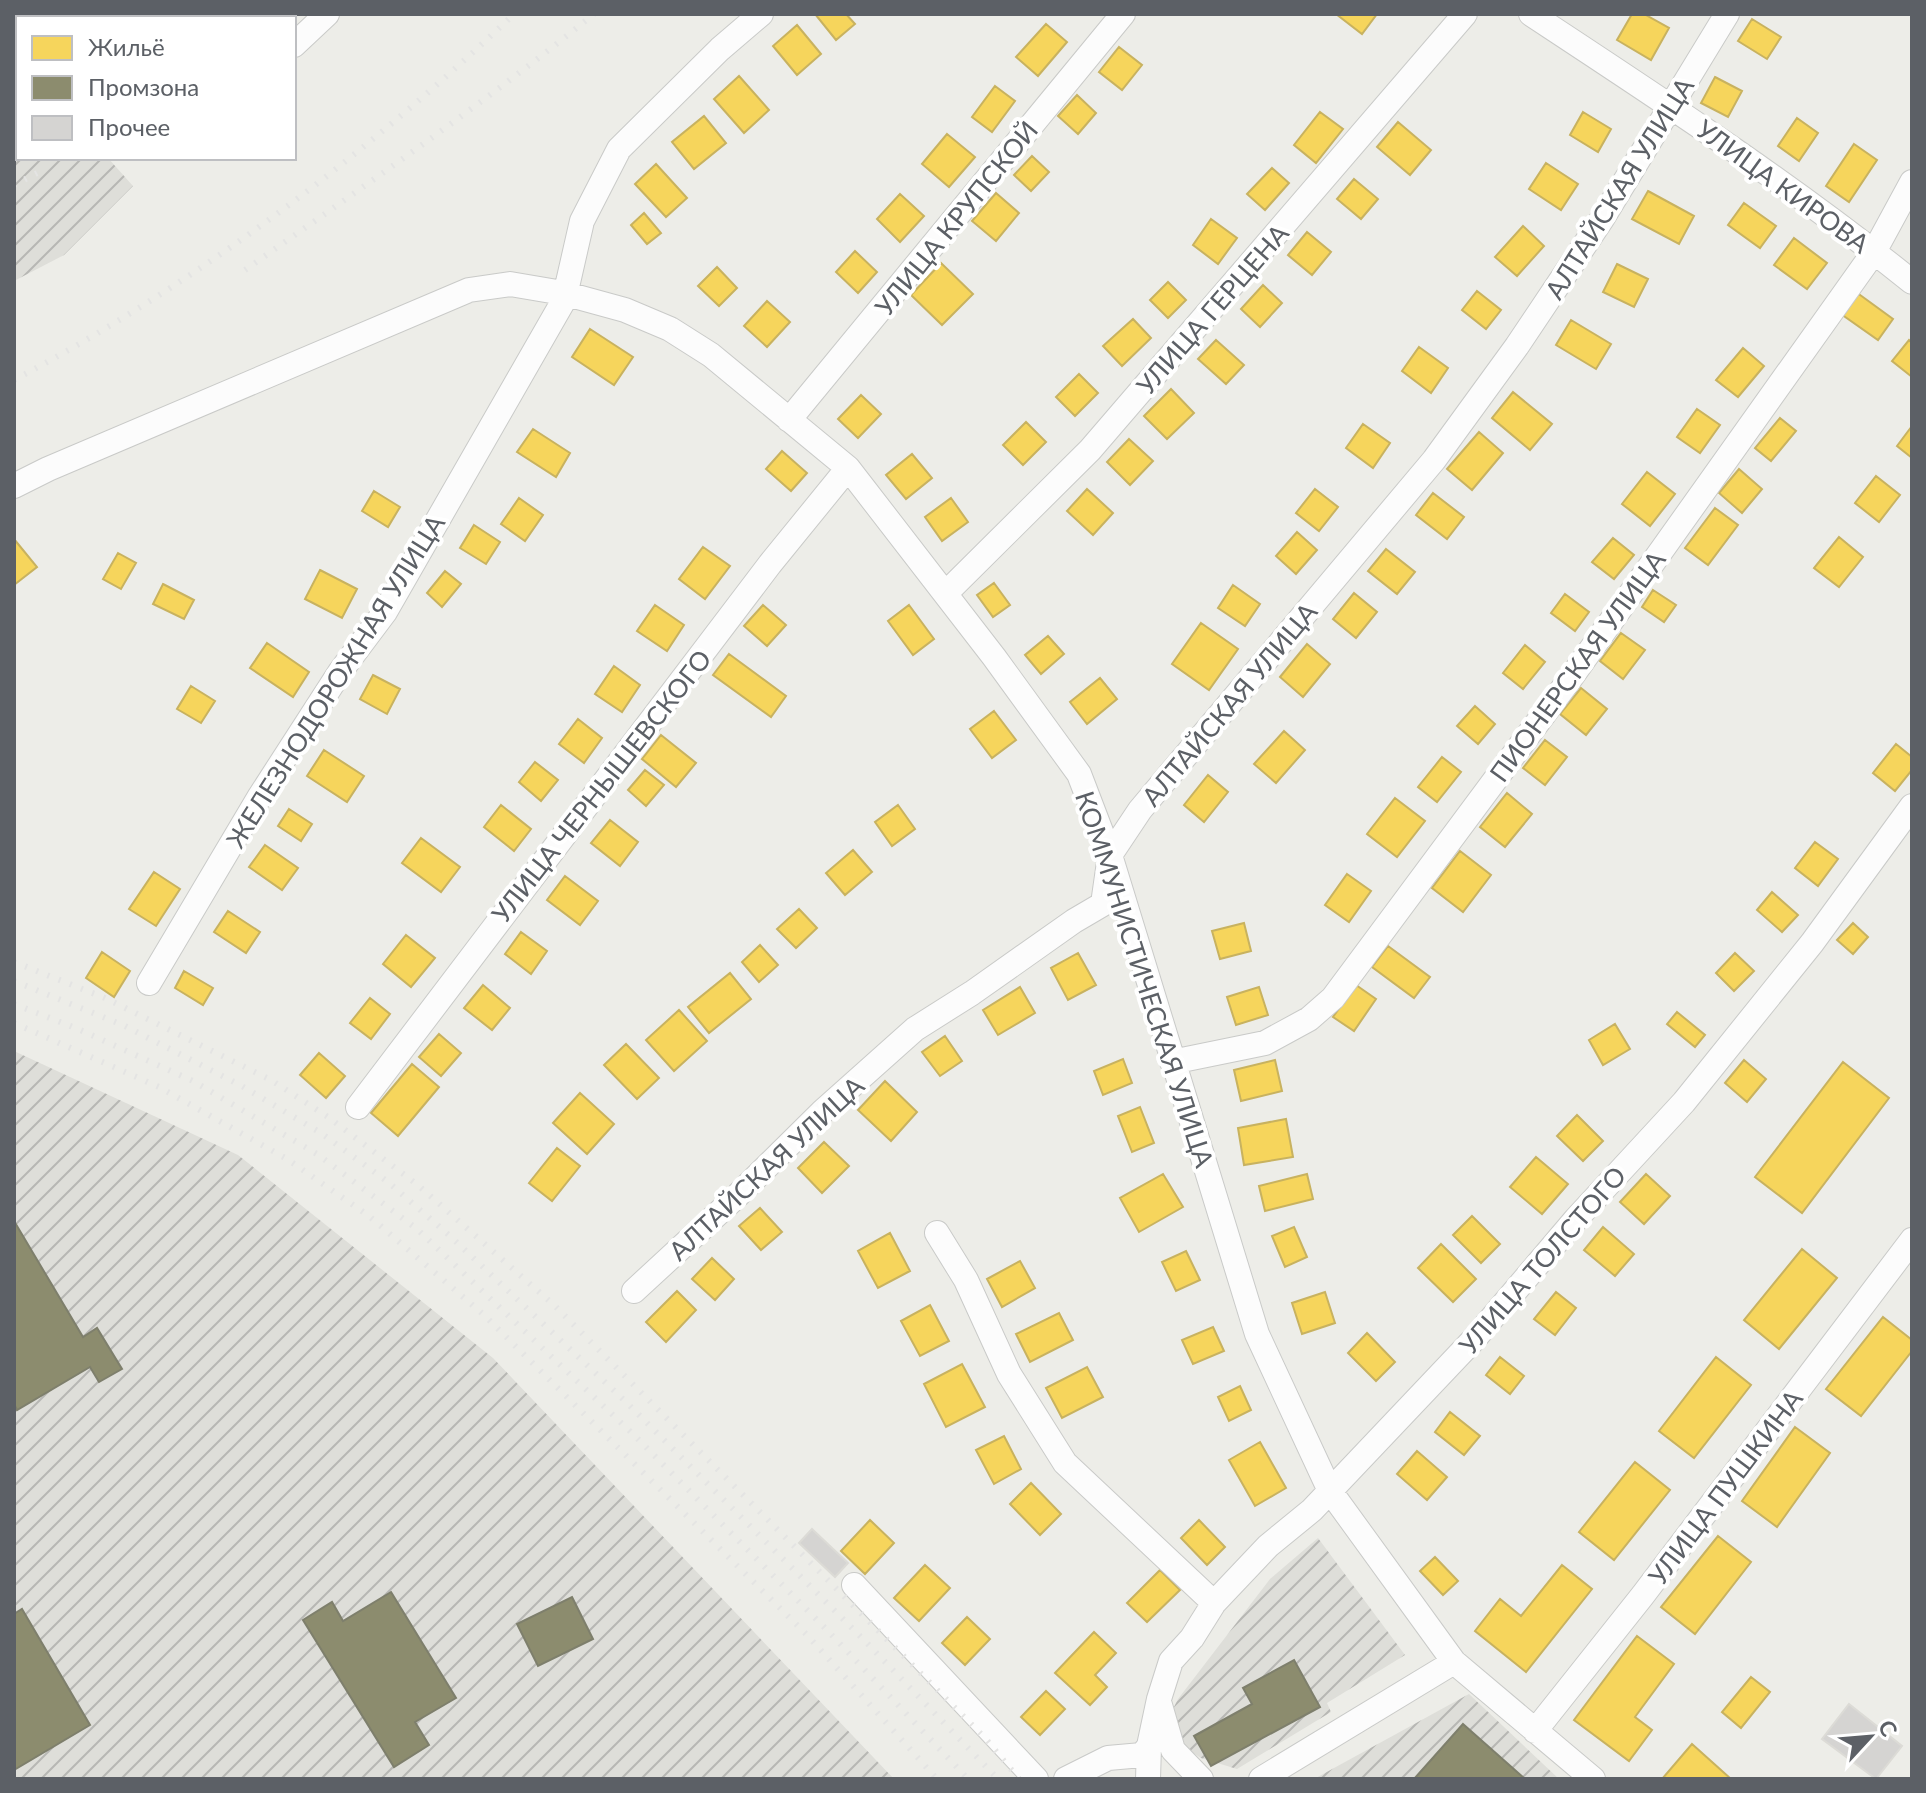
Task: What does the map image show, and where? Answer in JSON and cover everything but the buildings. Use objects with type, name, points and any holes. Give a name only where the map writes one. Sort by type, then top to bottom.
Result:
[{"type":"street","points":[[296,43],[327,14]]},
{"type":"street","name":"ЖЕЛЕЗНОДОРОЖНАЯ УЛИЦА","points":[[149,983],[260,796],[340,672],[385,612],[564,300],[563,293],[582,221],[619,149],[720,49],[761,14]]},
{"type":"street","name":"УЛИЦА КРУПСКОЙ","points":[[789,420],[1123,14]]},
{"type":"street","name":"УЛИЦА ГЕРЦЕНА","points":[[946,593],[1090,450],[1465,14]]},
{"type":"street","name":"УЛИЦА КИРОВА","points":[[1531,14],[1672,107],[1912,282]]},
{"type":"street","name":"АЛТАЙСКАЯ УЛИЦА","points":[[634,1291],[822,1112],[915,1029],[1103,904],[1110,855],[1140,810],[1434,460],[1526,334],[1672,107],[1727,14]]},
{"type":"street","name":"ПИОНЕРСКАЯ УЛИЦА","points":[[1172,1062],[1265,1043],[1309,1019],[1333,998],[1570,679],[1874,252],[1912,182]]},
{"type":"street","points":[[14,486],[272,371],[469,290],[510,284],[563,293]]},
{"type":"street","name":"КОММУНИСТИЧЕСКАЯ УЛИЦА","points":[[563,293],[625,310],[670,329],[711,355],[848,468],[946,593],[1079,774],[1110,855],[1257,1334],[1330,1491],[1454,1662],[1593,1779]]},
{"type":"street","name":"УЛИЦА ЧЕРНЫШЕВСКОГО","points":[[358,1107],[770,564],[848,468]]},
{"type":"street","name":"УЛИЦА ТОЛСТОГО","points":[[1148,1779],[1149,1746],[1171,1661],[1192,1638],[1214,1603],[1268,1546],[1312,1510],[1476,1337],[1576,1219],[1684,1102],[1812,943],[1912,806]]},
{"type":"street","points":[[937,1233],[966,1280],[1009,1374],[1065,1463],[1214,1603]]},
{"type":"street","name":"УЛИЦА ПУШКИНА","points":[[1535,1731],[1643,1595],[1912,1240]]},
{"type":"street","points":[[854,1585],[1036,1779]]},
{"type":"street","points":[[1261,1779],[1454,1662]]},
{"type":"street","points":[[1159,1699],[1173,1750],[1201,1779]]},
{"type":"street","points":[[1066,1779],[1108,1758],[1142,1755],[1149,1746]]},
{"type":"shaded area","points":[[14,56],[16,160],[110,160],[133,186],[64,255],[14,281]]},
{"type":"shaded area","points":[[14,1051],[238,1155],[493,1358],[894,1779],[14,1779]]},
{"type":"shaded area","points":[[1318,1538],[1405,1655],[1327,1703],[1331,1712],[1237,1769],[1201,1758],[1187,1749],[1175,1730],[1174,1707],[1178,1699],[1270,1579]]},
{"type":"shaded area","points":[[1469,1694],[1559,1779],[1314,1779]]},
{"type":"railway","points":[[14,380],[148,302],[276,214],[398,118],[514,14]]},
{"type":"railway","points":[[245,270],[378,177],[594,14]]},
{"type":"railway","points":[[14,185],[43,170]]},
{"type":"railway","points":[[14,962],[105,998],[271,1080],[328,1117],[419,1186],[555,1306],[985,1738],[1019,1779]]},
{"type":"railway","points":[[14,981],[123,1025],[240,1085],[321,1133],[388,1182],[450,1236],[624,1400],[998,1779]]},
{"type":"railway","points":[[14,1004],[193,1081],[317,1154],[417,1229],[635,1436],[826,1629],[968,1779]]},
{"type":"railway","points":[[14,1023],[159,1087],[287,1159],[369,1216],[484,1315],[679,1508],[808,1636],[937,1779]]}]
